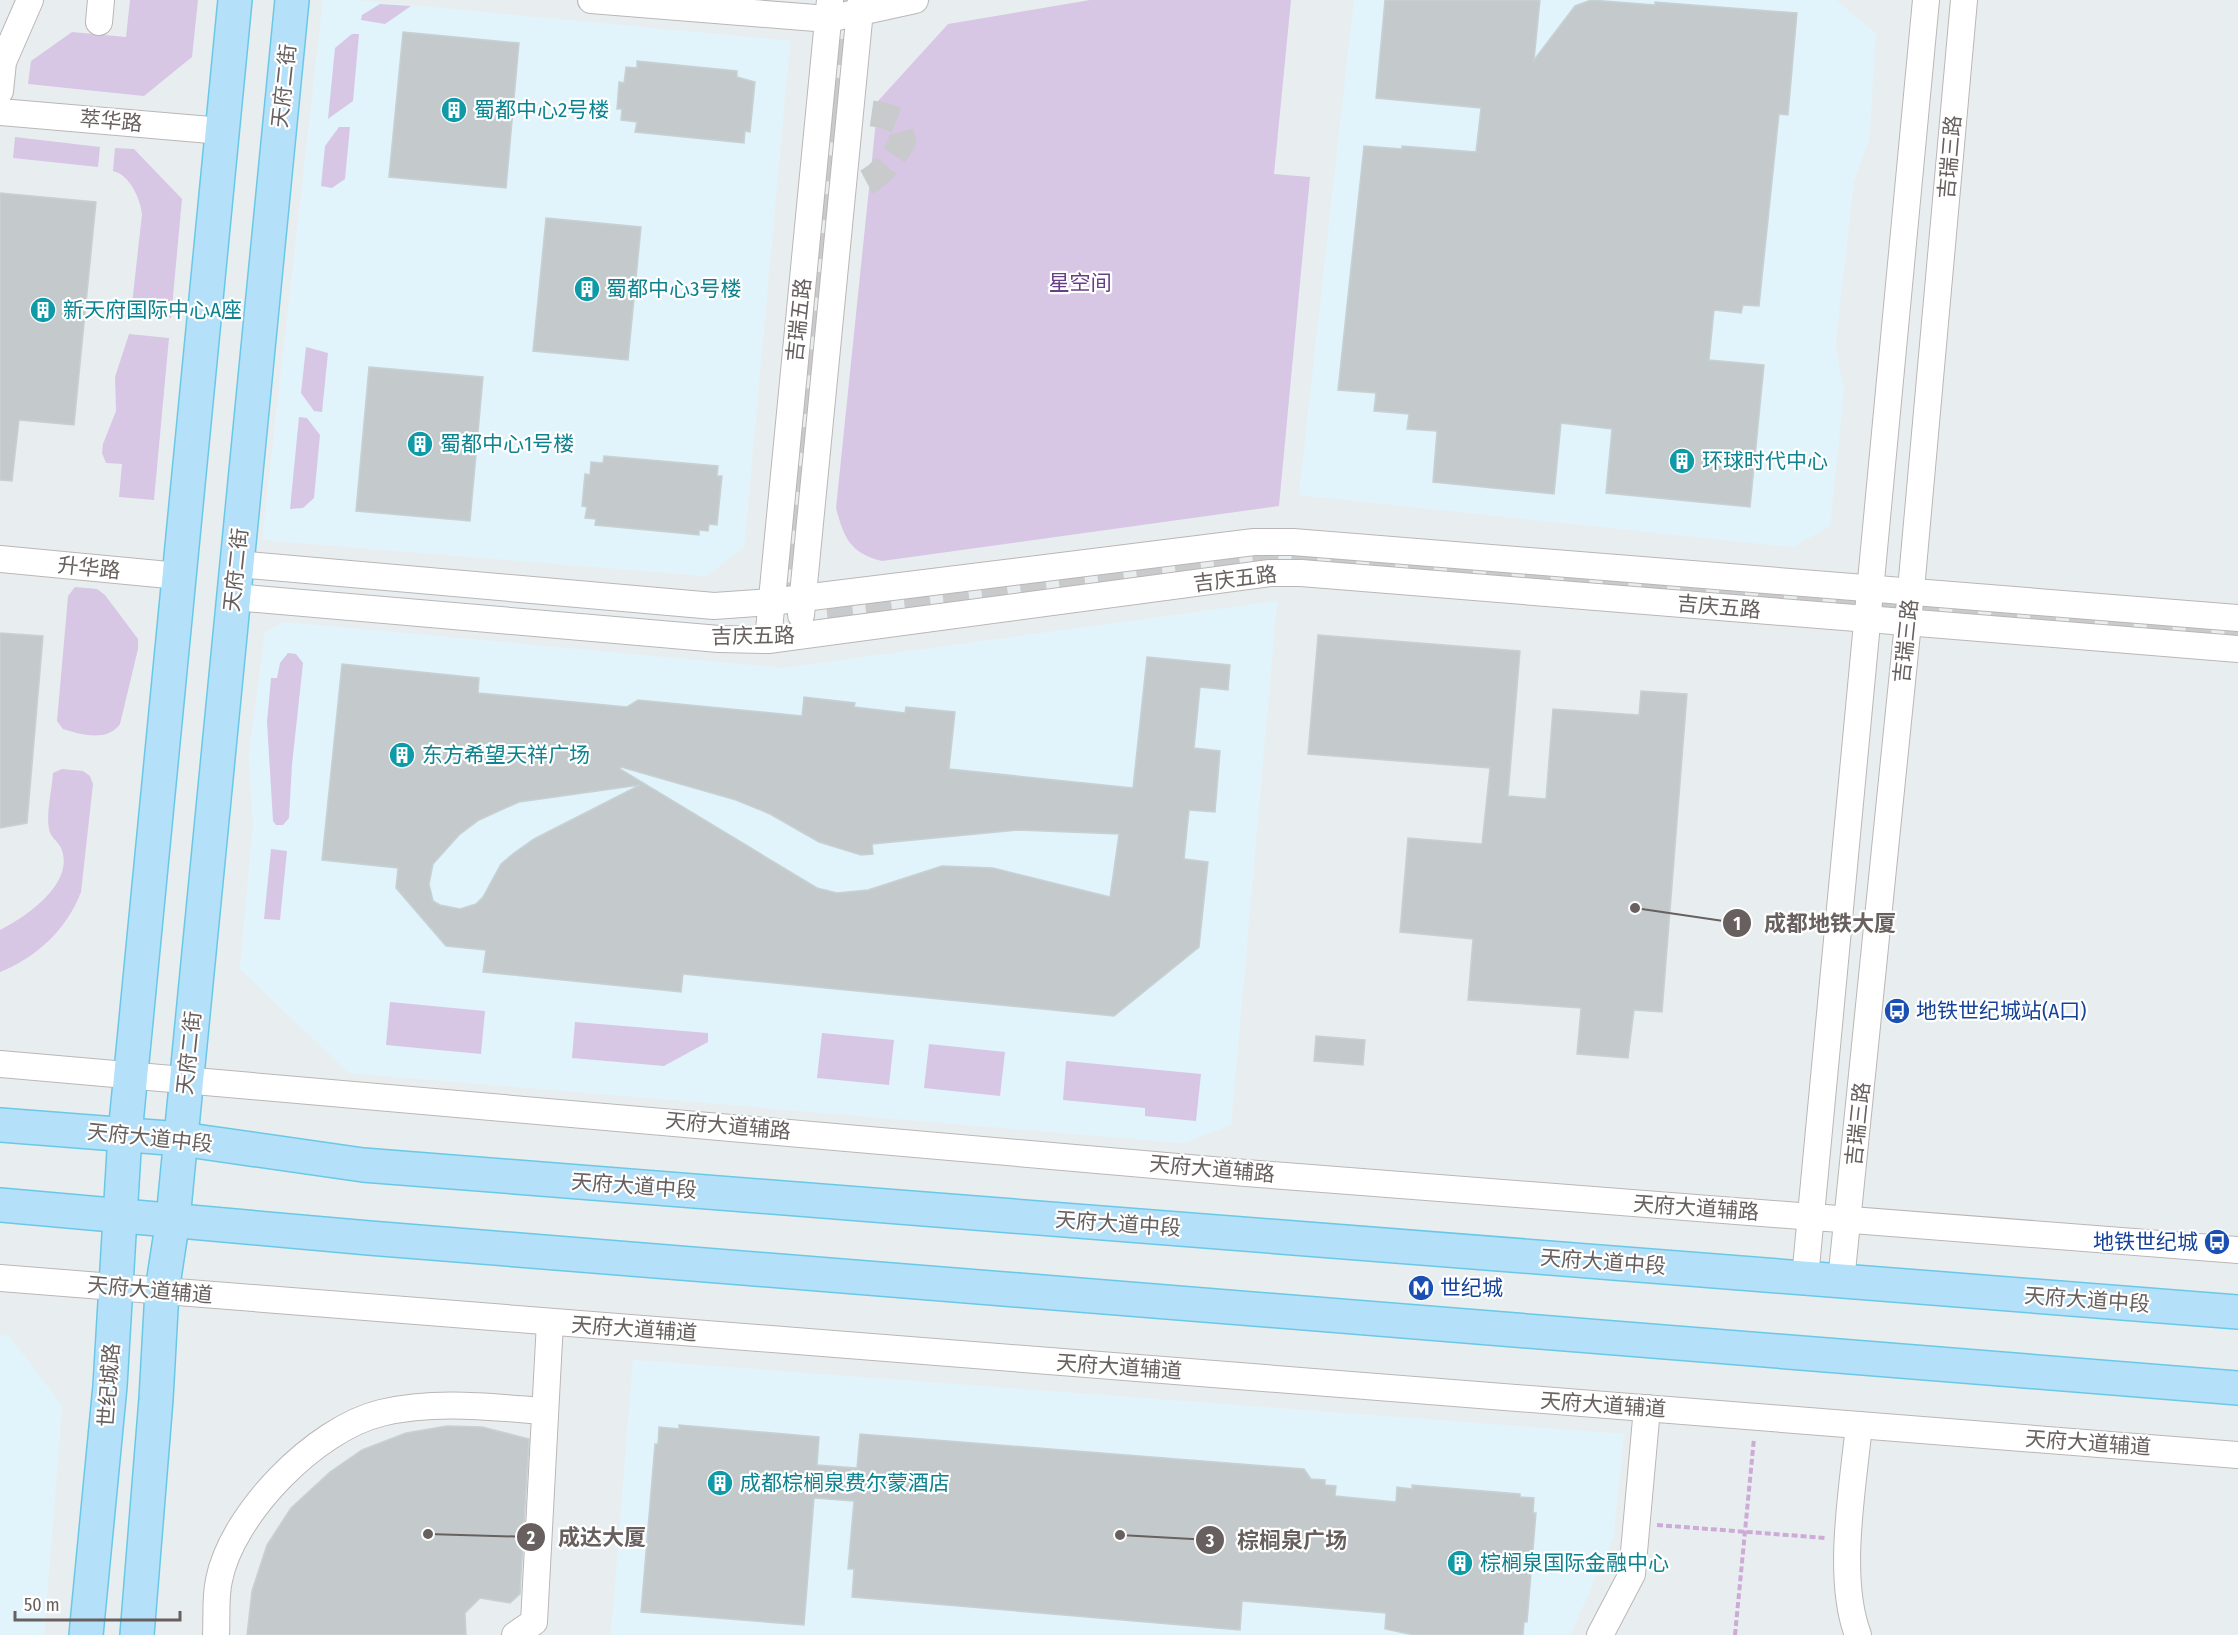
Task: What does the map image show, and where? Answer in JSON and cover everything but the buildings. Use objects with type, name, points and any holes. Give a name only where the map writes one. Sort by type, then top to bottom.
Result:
[{"type":"main road","points":[[124,1134],[235,0]]},
{"type":"main road","name":"天府二街","points":[[181,1139],[292,0]]},
{"type":"main road","name":"天府大道中段","points":[[0,1125],[181,1139],[363,1165],[2238,1312]]},
{"type":"main road","name":"世纪城路","points":[[86,1635],[110,1386],[124,1134]]},
{"type":"main road","points":[[137,1635],[156,1399],[162,1291],[181,1139]]},
{"type":"main road","points":[[0,1205],[393,1240],[2238,1388]]},
{"type":"street","points":[[0,91],[3,62],[30,0]]},
{"type":"street","points":[[591,0],[829,10],[915,0]]},
{"type":"street","name":"吉瑞三路","points":[[1805,1278],[1926,0]]},
{"type":"street","name":"吉瑞三路","points":[[1841,1281],[1911,592],[1964,0]]},
{"type":"street","name":"吉瑞五路","points":[[799,636],[852,185],[860,6]]},
{"type":"street","name":"吉瑞五路","points":[[768,640],[829,10]]},
{"type":"street","name":"萃华路","points":[[0,112],[222,131]]},
{"type":"street","name":"吉庆五路","points":[[237,564],[714,606],[771,602],[1254,542],[1293,542],[2238,618]]},
{"type":"street","name":"升华路","points":[[0,559],[179,576]]},
{"type":"street","name":"吉庆五路","points":[[234,597],[719,639],[768,640],[1270,573],[1351,577],[2238,649]]},
{"type":"street","points":[[0,1064],[187,1078]]},
{"type":"street","name":"天府大道辅路","points":[[187,1078],[1246,1173],[2238,1250]]},
{"type":"street","name":"天府大道辅道","points":[[0,1278],[2238,1455]]},
{"type":"street","points":[[515,1635],[534,1622],[550,1322]]},
{"type":"street","points":[[216,1635],[219,1580],[240,1529],[273,1485],[302,1458],[339,1430],[379,1413],[421,1407],[473,1406],[544,1411]]},
{"type":"street","points":[[1600,1635],[1632,1574],[1647,1408]]},
{"type":"street","points":[[1858,1635],[1850,1614],[1848,1540],[1859,1425]]},
{"type":"path","points":[[1735,1635],[1756,1417]]},
{"type":"path","points":[[1638,1523],[1848,1540]]},
{"type":"shaded area","points":[[323,0],[355,0],[790,41],[744,547],[707,576],[262,540]]},
{"type":"shaded area","points":[[1354,0],[1836,0],[1876,34],[1869,140],[1854,181],[1835,346],[1844,390],[1830,526],[1793,547],[1299,495]]},
{"type":"shaded area","name":"东方希望天祥广场","points":[[1277,601],[1231,1125],[1183,1143],[349,1073],[240,969],[253,824],[249,754],[265,632],[284,622],[783,668]]},
{"type":"shaded area","points":[[0,1335],[9,1336],[62,1405],[44,1635],[0,1635]]},
{"type":"shaded area","points":[[633,1360],[1624,1434],[1613,1539],[1570,1635],[611,1635]]},
{"type":"green space","points":[[130,0],[198,0],[192,57],[144,96],[28,84],[31,61],[72,32],[126,37]]},
{"type":"green space","name":"星空间","points":[[1090,0],[1291,0],[1274,174],[1310,177],[1279,506],[882,561],[871,558],[855,549],[850,543],[842,528],[836,508],[878,101],[948,24]]},
{"type":"green space","points":[[380,4],[411,6],[385,24],[361,20],[362,15]]},
{"type":"green space","points":[[352,34],[359,34],[353,101],[328,119],[335,48]]},
{"type":"green space","points":[[339,127],[350,127],[345,179],[332,188],[321,186],[325,146]]},
{"type":"green space","points":[[15,137],[100,147],[98,167],[13,158]]},
{"type":"green space","points":[[115,148],[134,149],[182,199],[171,318],[131,313],[142,214],[139,201],[129,182],[113,171]]},
{"type":"green space","points":[[129,334],[169,338],[154,500],[119,497],[122,464],[106,463],[102,453],[103,444],[116,411],[115,377]]},
{"type":"green space","points":[[306,347],[328,353],[322,412],[314,411],[301,393]]},
{"type":"green space","points":[[299,417],[307,418],[320,435],[314,498],[303,508],[290,509]]},
{"type":"green space","points":[[75,587],[97,589],[105,595],[138,639],[138,649],[120,724],[115,730],[101,735],[86,735],[63,729],[57,721],[68,596]]},
{"type":"green space","points":[[288,653],[296,654],[303,663],[289,818],[283,825],[276,825],[273,821],[267,722],[271,678],[277,678],[280,663]]},
{"type":"green space","points":[[62,769],[83,771],[90,776],[93,784],[81,892],[68,918],[49,941],[26,959],[0,972],[0,930],[35,908],[55,886],[61,874],[64,861],[61,848],[50,832],[48,815],[53,773]]},
{"type":"green space","points":[[271,849],[287,851],[280,920],[264,919]]},
{"type":"green space","points":[[390,1002],[485,1011],[481,1054],[386,1045]]},
{"type":"green space","points":[[575,1022],[708,1033],[708,1042],[664,1066],[572,1058]]},
{"type":"green space","points":[[822,1033],[894,1040],[889,1085],[817,1078]]},
{"type":"green space","points":[[929,1044],[1005,1052],[1000,1096],[924,1088]]},
{"type":"green space","points":[[1066,1061],[1201,1074],[1196,1121],[1145,1116],[1145,1108],[1063,1100]]},
{"type":"tunnel","points":[[844,0],[784,617],[1260,558],[1307,558],[2238,633]]},
{"type":"tunnel","points":[[833,108],[883,115],[898,121],[903,141],[880,172],[860,185]]},
{"type":"place","name":"蜀都中心2号楼","points":[[454,110]]},
{"type":"place","name":"蜀都中心3号楼","points":[[587,289]]},
{"type":"place","name":"新天府国际中心A座","points":[[43,310]]},
{"type":"place","name":"蜀都中心1号楼","points":[[420,444]]},
{"type":"place","name":"环球时代中心","points":[[1682,461]]},
{"type":"place","name":"东方希望天祥广场","points":[[402,755]]},
{"type":"place","name":"成都地铁大厦","points":[[1635,908]]},
{"type":"place","name":"地铁世纪城站(A口)","points":[[1897,1011]]},
{"type":"place","name":"地铁世纪城","points":[[2217,1242]]},
{"type":"place","name":"世纪城","points":[[1421,1288]]},
{"type":"place","name":"成都棕榈泉费尔蒙酒店","points":[[720,1483]]},
{"type":"place","name":"成达大厦","points":[[428,1534]]},
{"type":"place","name":"棕榈泉广场","points":[[1120,1535]]},
{"type":"place","name":"棕榈泉国际金融中心","points":[[1460,1563]]}]
